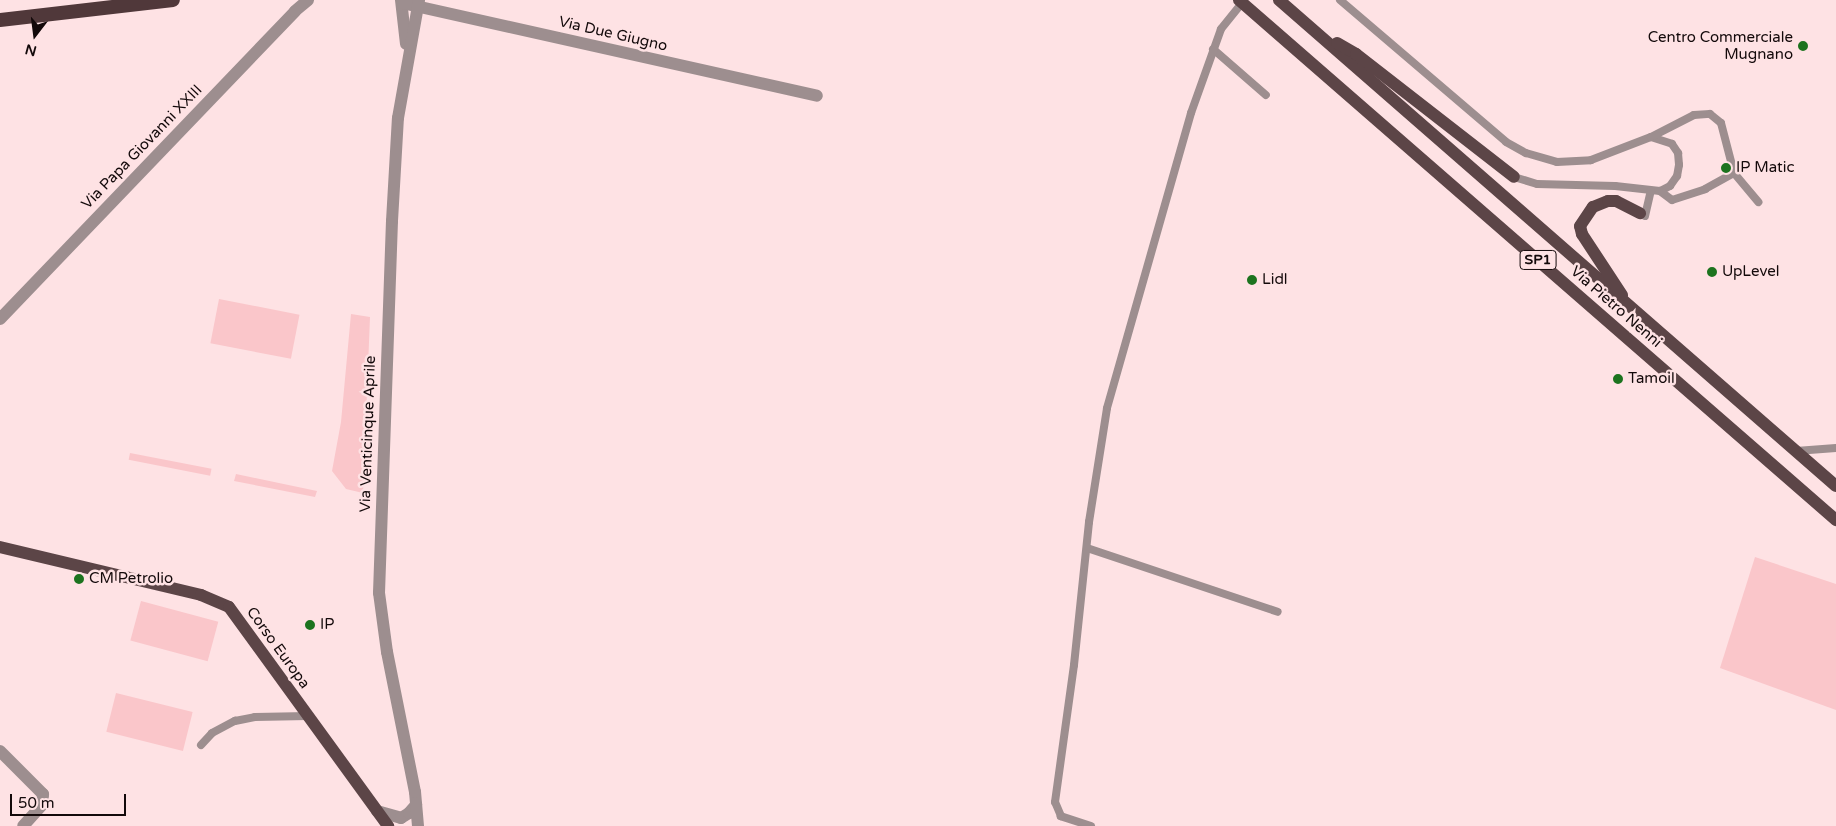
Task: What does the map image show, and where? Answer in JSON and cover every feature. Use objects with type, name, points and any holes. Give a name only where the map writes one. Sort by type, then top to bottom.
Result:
[{"type":"highway","points":[[0,20],[173,0]]},
{"type":"main road","name":"Via Pietro Nenni","points":[[1279,0],[1836,486]]},
{"type":"main road","name":"Via Pietro Nenni","points":[[1241,1],[1836,520]]},
{"type":"main road","points":[[1311,28],[1356,54],[1514,177]]},
{"type":"main road","points":[[1625,302],[1616,284],[1582,234],[1580,226],[1587,213],[1599,202],[1616,201],[1642,215]]},
{"type":"main road","name":"Corso Europa","points":[[0,547],[201,595],[229,607],[388,826]]},
{"type":"street","name":"Via Papa Giovanni XXIII","points":[[1,317],[294,11],[308,0]]},
{"type":"street","name":"Via Due Giugno","points":[[402,2],[418,4],[817,96]]},
{"type":"street","name":"Via Venticinque Aprile","points":[[402,2],[406,61]]},
{"type":"street","name":"Via Venticinque Aprile","points":[[418,4],[406,61],[398,118],[392,221],[379,594],[384,637],[416,805],[418,826]]},
{"type":"street","points":[[0,751],[43,794],[42,805],[23,826]]},
{"type":"street","name":"Via Venticinque Aprile","points":[[411,826],[416,805]]},
{"type":"street","points":[[377,811],[401,818],[416,805]]},
{"type":"lane","points":[[1340,0],[1506,142],[1526,153],[1558,162],[1591,160],[1651,137],[1694,115],[1710,114],[1720,123],[1734,173],[1758,202]]},
{"type":"lane","points":[[1091,826],[1061,816],[1055,802],[1074,665],[1087,548],[1107,408],[1191,113],[1220,29],[1241,1]]},
{"type":"lane","points":[[1214,49],[1266,95]]},
{"type":"lane","points":[[1514,177],[1537,184],[1615,186],[1660,191],[1670,186],[1676,176],[1679,164],[1678,154],[1672,144],[1651,137]]},
{"type":"lane","points":[[1660,191],[1672,200],[1705,189],[1734,173]]},
{"type":"lane","points":[[1642,215],[1651,191]]},
{"type":"lane","points":[[1796,451],[1836,448]]},
{"type":"lane","points":[[1087,548],[1278,612]]},
{"type":"lane","points":[[201,745],[212,733],[235,721],[255,717],[308,716]]},
{"type":"shaded area","points":[[219,299],[299,315],[291,359],[210,343]]},
{"type":"shaded area","points":[[351,314],[370,317],[363,493],[346,489],[332,471],[341,422]]},
{"type":"shaded area","points":[[130,453],[211,469],[210,476],[129,460]]},
{"type":"shaded area","points":[[236,474],[317,491],[315,497],[234,481]]},
{"type":"shaded area","points":[[1755,557],[1836,584],[1836,710],[1720,668]]},
{"type":"shaded area","points":[[141,601],[218,622],[208,661],[130,641]]},
{"type":"shaded area","points":[[116,693],[193,712],[183,751],[106,732]]},
{"type":"place","name":"Centro Commerciale Mugnano","points":[[1803,46]]},
{"type":"place","name":"IP Matic","points":[[1726,168]]},
{"type":"place","name":"UpLevel","points":[[1712,272]]},
{"type":"place","name":"Lidl","points":[[1252,280]]},
{"type":"place","name":"Tamoil","points":[[1618,379]]},
{"type":"place","name":"CM Petrolio","points":[[79,579]]},
{"type":"place","name":"IP","points":[[310,625]]}]
